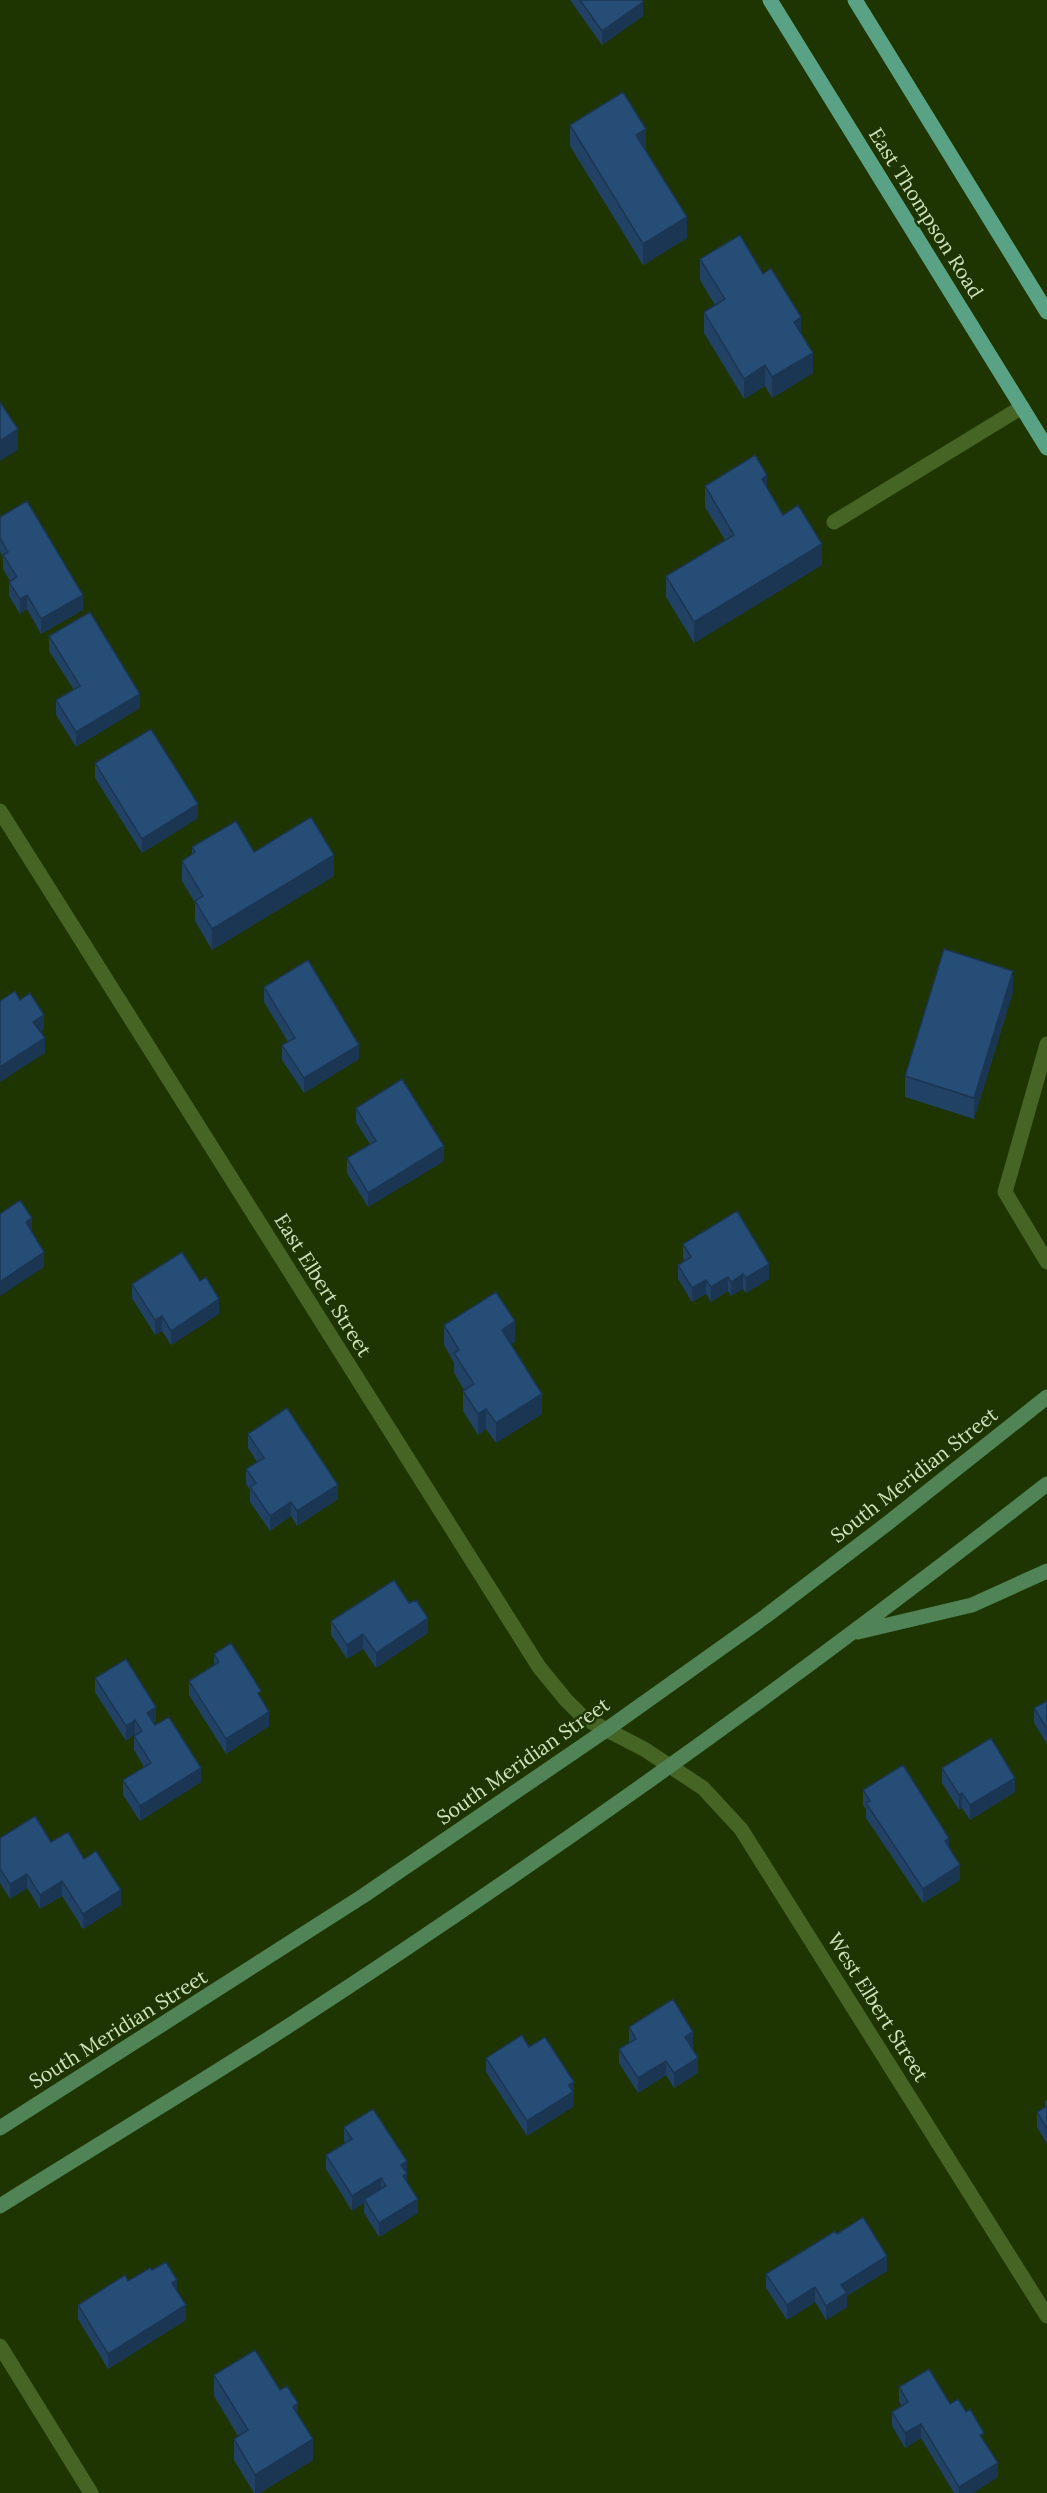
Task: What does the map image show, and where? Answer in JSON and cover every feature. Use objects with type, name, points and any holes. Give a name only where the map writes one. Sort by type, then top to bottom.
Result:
[{"type":"main road","name":"East Thompson Road","points":[[770,0],[1047,448]]},
{"type":"main road","points":[[855,0],[1047,312]]},
{"type":"main road","name":"South Meridian Street","points":[[0,2128],[363,1896],[606,1730],[776,1609],[1047,1397]]},
{"type":"main road","points":[[0,2206],[293,2023],[671,1765],[852,1633],[1047,1484]]},
{"type":"main road","points":[[852,1633],[972,1605],[1047,1571]]},
{"type":"street","points":[[834,522],[1022,407]]},
{"type":"street","name":"East Elbert Street","points":[[0,811],[539,1667],[584,1718],[644,1749]]},
{"type":"street","points":[[1047,1044],[1005,1192],[1047,1262]]},
{"type":"street","name":"West Elbert Street","points":[[644,1749],[703,1788],[741,1829],[1047,2316]]},
{"type":"street","points":[[0,2346],[91,2493]]},
{"type":"building","points":[[580,0],[642,0],[643,2],[602,31]]},
{"type":"building","points":[[623,92],[646,129],[636,135],[687,217],[643,244],[570,125]]},
{"type":"building","points":[[740,235],[763,274],[771,268],[801,317],[794,322],[813,353],[772,377],[765,365],[744,379],[704,312],[725,299],[700,259]]},
{"type":"building","points":[[0,402],[18,429],[0,441]]},
{"type":"building","points":[[755,455],[767,475],[762,479],[783,515],[798,505],[822,544],[694,622],[666,576],[734,535],[705,486]]},
{"type":"building","points":[[27,501],[83,595],[41,619],[27,595],[20,599],[9,582],[17,577],[3,555],[8,552],[0,538],[0,517]]},
{"type":"building","points":[[90,612],[140,694],[76,732],[56,700],[80,686],[49,636]]},
{"type":"building","points":[[151,729],[198,804],[142,839],[95,763]]},
{"type":"building","points":[[311,817],[334,855],[212,929],[195,901],[203,896],[182,861],[195,852],[192,847],[236,821],[254,852]]},
{"type":"building","points":[[944,949],[1013,971],[974,1098],[905,1076]]},
{"type":"building","points":[[308,960],[359,1045],[304,1078],[282,1045],[295,1038],[264,987]]},
{"type":"building","points":[[15,991],[20,1000],[30,993],[44,1015],[33,1022],[45,1038],[0,1067],[0,1001]]},
{"type":"building","points":[[402,1079],[444,1146],[368,1193],[347,1158],[376,1141],[356,1108]]},
{"type":"building","points":[[20,1200],[32,1218],[26,1222],[44,1252],[0,1282],[0,1214]]},
{"type":"building","points":[[737,1211],[769,1264],[746,1278],[743,1274],[731,1282],[728,1277],[711,1287],[706,1280],[692,1288],[678,1265],[691,1257],[683,1244]]},
{"type":"building","points":[[182,1252],[200,1281],[206,1277],[219,1299],[171,1331],[162,1316],[155,1320],[132,1284]]},
{"type":"building","points":[[496,1292],[515,1321],[502,1330],[542,1394],[496,1423],[486,1409],[478,1414],[463,1391],[474,1384],[454,1353],[459,1350],[444,1325]]},
{"type":"building","points":[[287,1408],[338,1485],[297,1511],[291,1502],[270,1516],[250,1487],[256,1483],[246,1469],[264,1458],[248,1434]]},
{"type":"building","points":[[394,1580],[409,1603],[416,1600],[428,1618],[376,1653],[363,1634],[347,1645],[331,1621]]},
{"type":"building","points":[[231,1643],[261,1691],[258,1693],[269,1712],[226,1739],[189,1681],[219,1662],[214,1654]]},
{"type":"building","points":[[126,1659],[156,1707],[147,1713],[155,1725],[169,1717],[201,1768],[140,1806],[123,1780],[151,1763],[134,1736],[142,1731],[135,1720],[126,1726],[95,1678]]},
{"type":"building","points":[[1047,1701],[1047,1729],[1034,1708]]},
{"type":"building","points":[[991,1738],[1015,1778],[970,1805],[962,1793],[959,1795],[942,1768]]},
{"type":"building","points":[[903,1765],[949,1838],[945,1841],[960,1865],[923,1889],[866,1803],[870,1801],[863,1790]]},
{"type":"building","points":[[35,1816],[51,1842],[68,1832],[84,1859],[96,1851],[121,1890],[83,1914],[62,1881],[40,1895],[27,1874],[10,1884],[0,1869],[0,1838]]},
{"type":"building","points":[[673,1999],[693,2032],[685,2037],[698,2058],[674,2073],[666,2061],[638,2078],[619,2049],[636,2039],[629,2027]]},
{"type":"building","points":[[522,2035],[529,2047],[545,2037],[574,2082],[569,2085],[573,2092],[527,2121],[486,2058]]},
{"type":"building","points":[[1047,2106],[1047,2129],[1037,2112]]},
{"type":"building","points":[[373,2109],[407,2161],[401,2165],[407,2173],[403,2176],[418,2199],[379,2223],[364,2199],[386,2186],[381,2178],[352,2196],[326,2155],[352,2139],[344,2127]]},
{"type":"building","points":[[863,2217],[887,2256],[841,2285],[847,2293],[826,2306],[815,2287],[787,2305],[766,2274],[835,2231],[837,2234]]},
{"type":"building","points":[[166,2262],[177,2280],[172,2283],[186,2305],[108,2354],[78,2305],[125,2275],[128,2281]]},
{"type":"building","points":[[255,2350],[280,2390],[287,2386],[298,2403],[293,2407],[313,2439],[255,2475],[234,2439],[248,2430],[214,2375]]},
{"type":"building","points":[[929,2369],[950,2404],[958,2399],[966,2412],[970,2409],[984,2433],[980,2435],[998,2463],[959,2487],[921,2424],[905,2433],[892,2412],[908,2402],[899,2387]]}]
